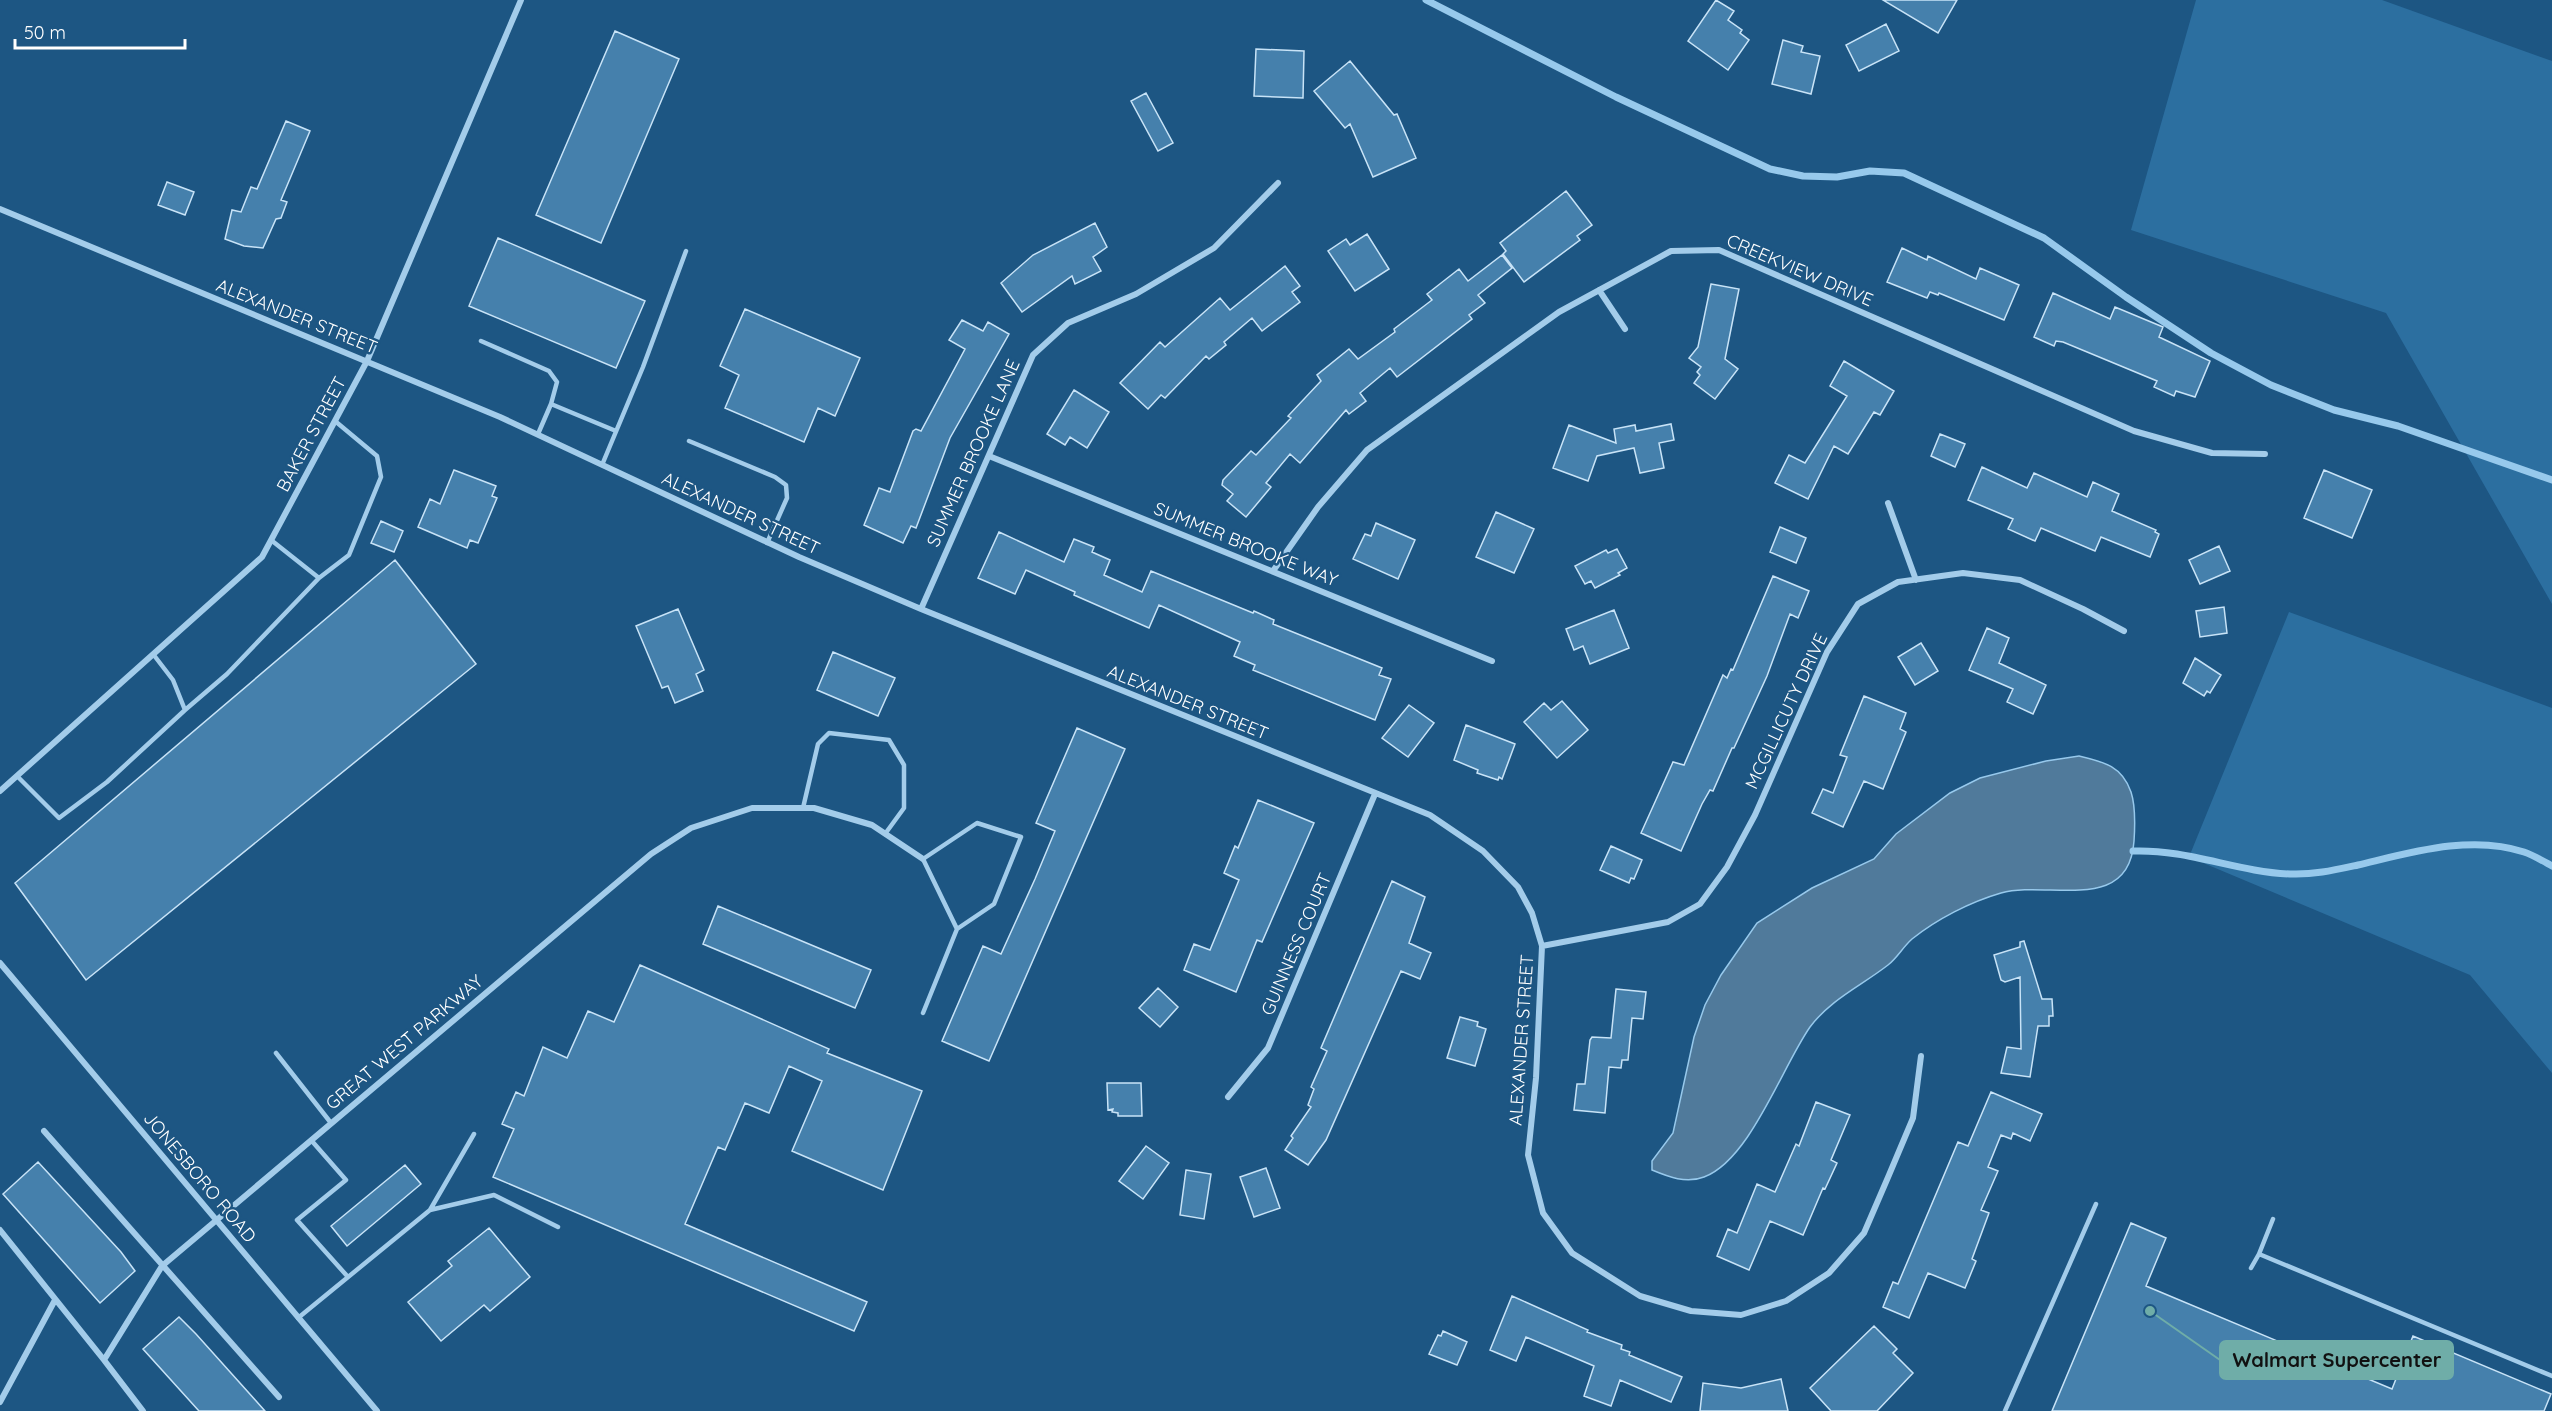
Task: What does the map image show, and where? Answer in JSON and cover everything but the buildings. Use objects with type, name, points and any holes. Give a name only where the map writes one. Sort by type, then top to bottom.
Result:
[{"type":"street","name":"BAKER STREET","points":[[0,791],[262,557],[367,361],[521,0]]},
{"type":"street","name":"SUMMER BROOKE LANE","points":[[921,609],[1032,355],[1068,323],[1136,294],[1214,248],[1278,183]]},
{"type":"street","name":"ALEXANDER STREET","points":[[0,210],[367,361],[537,434],[767,543],[921,609],[1430,815],[1483,851],[1518,887],[1532,913],[1542,946],[1536,1078],[1528,1155],[1543,1213],[1572,1253],[1640,1296],[1691,1311],[1741,1315],[1786,1301],[1829,1273],[1864,1233],[1893,1166],[1913,1118],[1921,1056]]},
{"type":"street","name":"CREEKVIEW DRIVE","points":[[1273,571],[1318,507],[1367,450],[1559,312],[1671,251],[1719,250],[2134,430],[2212,453],[2265,454]]},
{"type":"street","points":[[1599,290],[1625,329]]},
{"type":"street","name":"SUMMER BROOKE WAY","points":[[989,456],[1492,661]]},
{"type":"street","points":[[1888,503],[1916,580]]},
{"type":"street","name":"MCGILLICUTY DRIVE","points":[[1542,946],[1668,922],[1700,904],[1727,867],[1755,815],[1827,652],[1858,604],[1898,582],[1963,573],[2020,580],[2084,609],[2124,631]]},
{"type":"street","name":"GUINNESS COURT","points":[[1228,1096],[1268,1048],[1375,794]]},
{"type":"street","name":"GREAT WEST PARKWAY","points":[[104,1360],[162,1266],[651,854],[690,828],[752,808],[814,808],[872,825],[923,859]]},
{"type":"street","name":"JONESBORO ROAD","points":[[0,963],[377,1411]]},
{"type":"street","points":[[44,1131],[279,1397]]},
{"type":"street","points":[[0,1230],[143,1411]]},
{"type":"street","points":[[0,1402],[55,1300]]},
{"type":"lane","points":[[602,465],[686,251]]},
{"type":"lane","points":[[481,341],[549,370],[557,382],[551,404],[537,434]]},
{"type":"lane","points":[[551,404],[616,431]]},
{"type":"lane","points":[[17,776],[59,818],[107,782],[227,674],[318,578],[349,555],[381,477],[377,456],[335,421]]},
{"type":"lane","points":[[689,441],[775,477],[786,485],[787,498],[767,543]]},
{"type":"lane","points":[[271,540],[318,578]]},
{"type":"lane","points":[[153,654],[173,680],[185,710]]},
{"type":"lane","points":[[802,808],[818,744],[829,733],[889,740],[904,765],[904,808],[885,834]]},
{"type":"lane","points":[[923,1013],[957,929],[994,904],[1021,837],[977,824],[923,859],[957,929]]},
{"type":"lane","points":[[276,1053],[332,1123]]},
{"type":"lane","points":[[298,1318],[430,1210],[474,1134]]},
{"type":"lane","points":[[311,1140],[346,1180],[297,1220],[348,1277]]},
{"type":"lane","points":[[430,1210],[495,1195],[558,1227]]},
{"type":"lane","points":[[2005,1411],[2096,1204]]},
{"type":"lane","points":[[2251,1268],[2273,1220]]},
{"type":"lane","points":[[2259,1254],[2552,1376]]},
{"type":"shaded area","points":[[2196,0],[2382,0],[2552,61],[2552,604],[2386,313],[2131,230]]},
{"type":"shaded area","points":[[2289,612],[2552,708],[2552,1073],[2470,975],[2189,857]]},
{"type":"shaded area","points":[[2079,756],[2111,766],[2123,776],[2133,798],[2134,841],[2129,864],[2118,879],[2102,887],[2083,890],[2020,890],[2001,893],[1966,906],[1943,918],[1912,939],[1888,965],[1827,1008],[1818,1017],[1799,1044],[1750,1133],[1721,1167],[1704,1177],[1691,1180],[1671,1177],[1652,1170],[1652,1161],[1673,1133],[1694,1037],[1705,1005],[1721,975],[1757,923],[1812,888],[1874,859],[1896,834],[1950,793],[1980,778],[2046,761]]},
{"type":"waterway","points":[[1426,0],[1616,97],[1770,169],[1803,176],[1837,177],[1870,171],[1904,173],[2044,238],[2126,297],[2211,353],[2271,385],[2334,410],[2398,426],[2552,480]]},
{"type":"waterway","points":[[2133,851],[2173,853],[2251,869],[2299,874],[2333,870],[2440,847],[2483,845],[2524,852],[2552,866]]},
{"type":"place","name":"Walmart Supercenter","points":[[2150,1311]]}]
